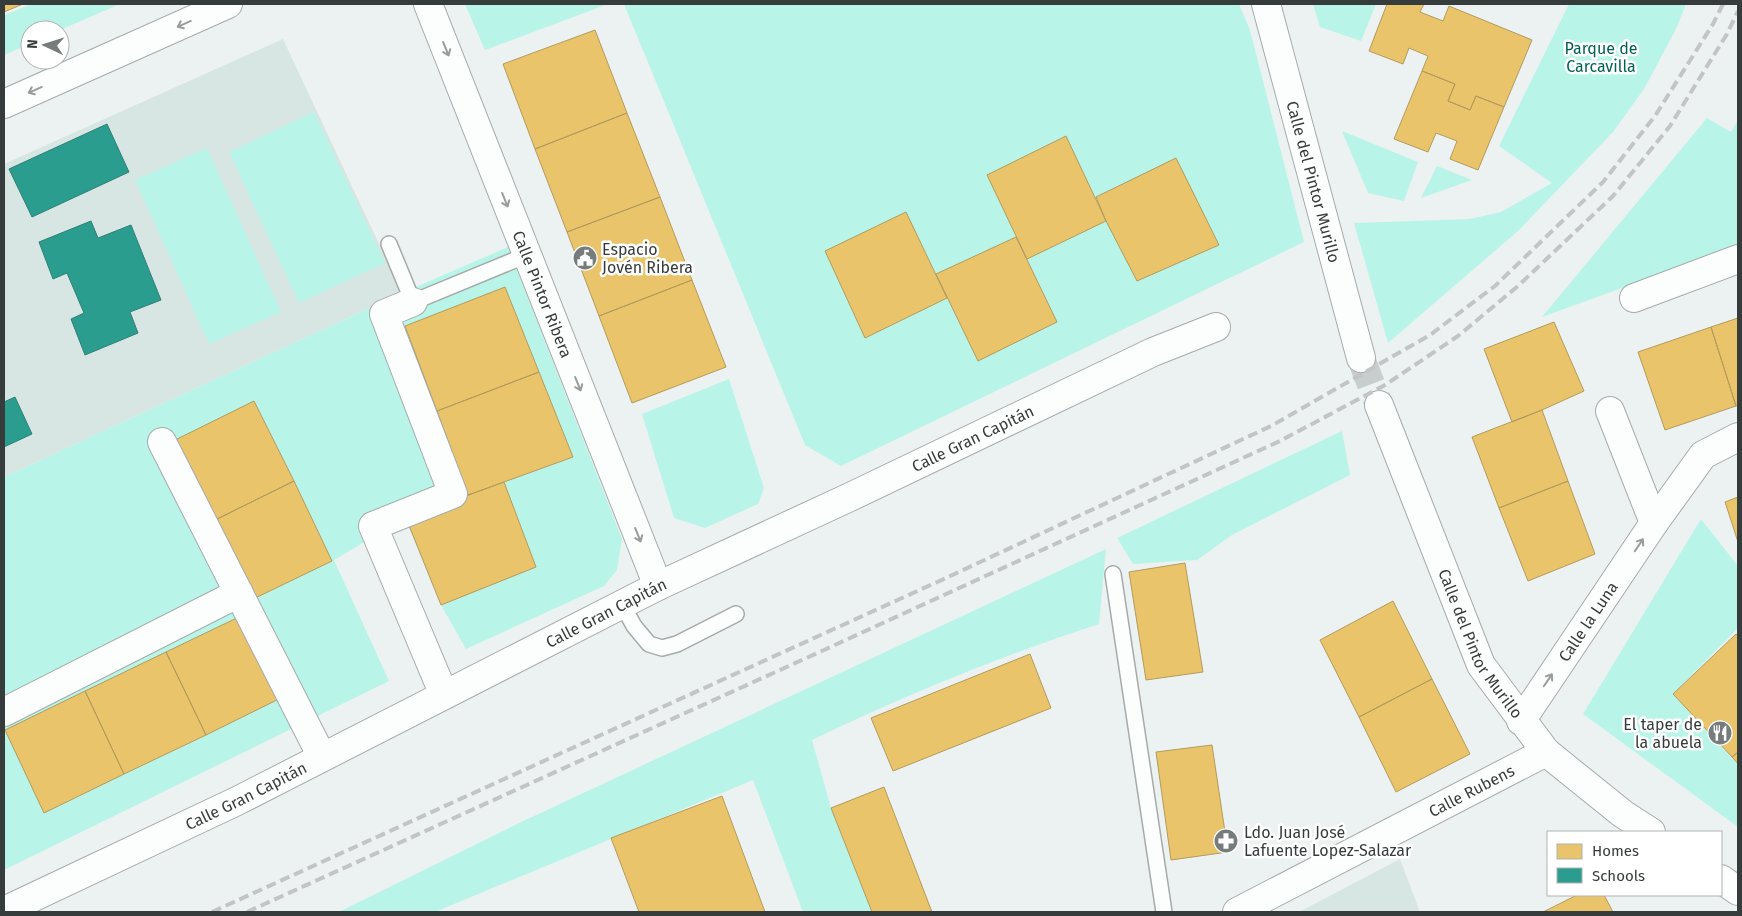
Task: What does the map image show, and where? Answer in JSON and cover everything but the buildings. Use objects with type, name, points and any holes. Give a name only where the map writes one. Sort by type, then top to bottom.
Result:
[{"type":"street","points":[[4,104],[228,4]]},
{"type":"street","name":"Calle Pintor Ribera","points":[[428,4],[658,586]]},
{"type":"street","name":"Calle del Pintor Murillo","points":[[1266,4],[1361,358]]},
{"type":"street","points":[[1634,298],[1738,259]]},
{"type":"street","points":[[413,302],[384,314],[453,494],[373,526],[444,696]]},
{"type":"street","name":"Calle Gran Capitán","points":[[4,911],[229,805],[658,586],[850,497],[1153,352],[1216,327]]},
{"type":"street","name":"Calle del Pintor Murillo","points":[[1379,405],[1480,665],[1546,752],[1623,814],[1648,831]]},
{"type":"street","points":[[1610,411],[1654,523]]},
{"type":"street","name":"Calle la Luna","points":[[1521,720],[1654,523],[1703,455],[1738,436]]},
{"type":"street","points":[[162,442],[322,758]]},
{"type":"street","points":[[4,712],[238,593]]},
{"type":"street","name":"Calle Rubens","points":[[1237,912],[1546,752]]},
{"type":"street","points":[[1722,880],[1738,891]]},
{"type":"lane","points":[[389,244],[413,302],[527,255]]},
{"type":"lane","points":[[1113,574],[1164,912]]},
{"type":"lane","points":[[622,604],[634,626],[650,644],[662,648],[677,644],[736,614]]},
{"type":"shaded area","points":[[283,39],[402,293],[4,477],[4,164]]},
{"type":"shaded area","points":[[1400,859],[1420,912],[1299,912]]},
{"type":"green space","points":[[32,4],[120,4],[70,26],[70,20],[20,20],[20,48],[4,55],[4,15]]},
{"type":"green space","points":[[465,4],[608,4],[485,50]]},
{"type":"green space","points":[[624,4],[1239,4],[1250,30],[1304,242],[841,466],[805,445]]},
{"type":"green space","points":[[1313,4],[1376,4],[1361,41],[1320,27]]},
{"type":"green space","name":"Parque de Carcavilla","points":[[1569,4],[1686,4],[1676,29],[1644,89],[1613,132],[1518,231],[1388,343],[1354,223],[1470,219],[1501,212],[1552,183],[1499,146]]},
{"type":"green space","points":[[314,112],[385,263],[299,303],[229,152]]},
{"type":"green space","points":[[1707,118],[1731,132],[1738,120],[1738,246],[1542,317]]},
{"type":"green space","points":[[1342,131],[1418,162],[1404,201],[1368,193]]},
{"type":"green space","points":[[207,148],[281,312],[209,344],[135,180]]},
{"type":"green space","points":[[1437,166],[1472,180],[1421,198]]},
{"type":"green space","points":[[508,247],[622,539],[617,570],[604,586],[466,649],[441,605],[405,518],[334,560],[389,681],[4,870],[4,477],[402,293]]},
{"type":"green space","points":[[729,379],[764,488],[758,504],[705,528],[674,518],[642,414]]},
{"type":"green space","points":[[1342,431],[1350,475],[1232,535],[1197,560],[1133,564],[1117,538]]},
{"type":"green space","points":[[1701,519],[1738,566],[1738,628],[1673,694],[1738,765],[1738,827],[1583,714]]},
{"type":"green space","points":[[1106,549],[1099,624],[1026,649],[954,677],[882,707],[812,740],[831,808],[872,912],[803,912],[753,780],[435,912],[339,912],[517,824]]},
{"type":"tunnel","points":[[1361,358],[1379,405]]},
{"type":"railway","points":[[212,912],[946,578],[1271,426],[1430,335],[1495,286],[1603,182],[1655,116],[1713,24],[1723,4]]},
{"type":"railway","points":[[247,912],[1280,441],[1385,385],[1458,336],[1518,286],[1613,196],[1670,126],[1727,34],[1738,11]]},
{"type":"place","name":"Espacio Jovén Ribera","points":[[585,258]]},
{"type":"place","name":"El taper de la abuela","points":[[1720,733]]},
{"type":"place","name":"Ldo. Juan José Lafuente Lopez-Salazar","points":[[1226,841]]}]
